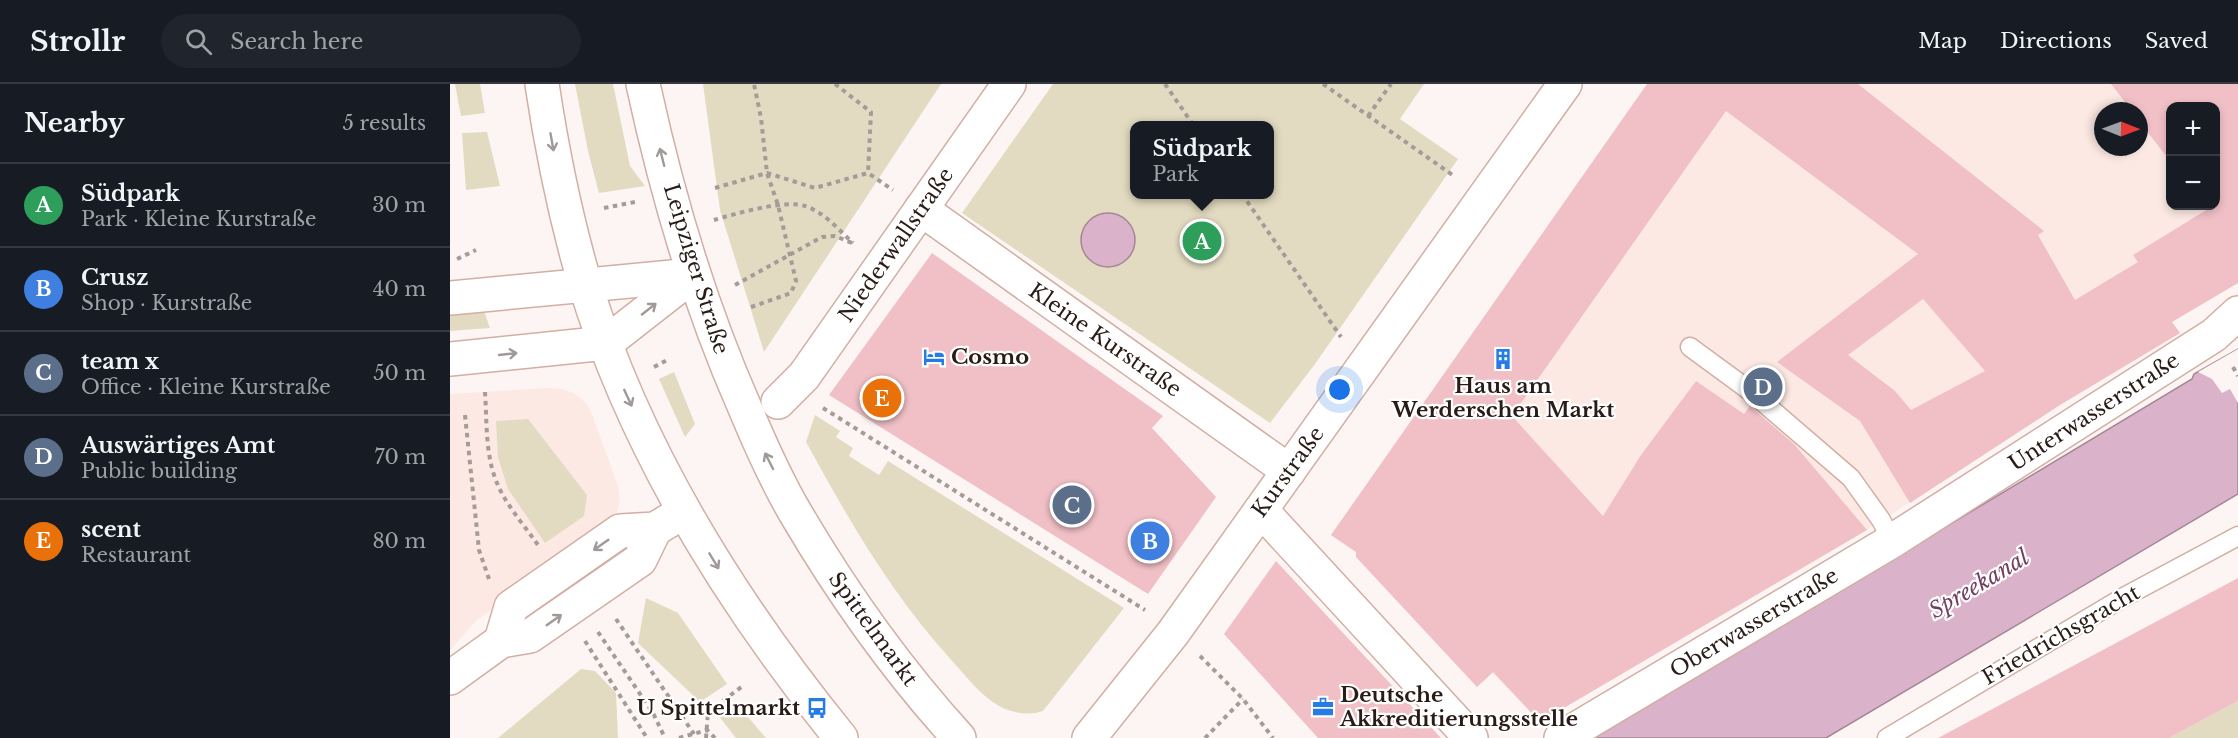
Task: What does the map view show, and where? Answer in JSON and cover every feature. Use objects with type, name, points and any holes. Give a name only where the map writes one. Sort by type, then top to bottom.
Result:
[{"type":"street","points":[[542,84],[561,189],[585,284],[627,396],[684,510],[722,574],[760,631],[841,738]]},
{"type":"street","name":"Leipziger Straße","points":[[643,84],[693,274],[726,365],[766,456],[796,513]]},
{"type":"street","name":"Niederwallstraße","points":[[778,402],[804,376],[910,201],[1009,84]]},
{"type":"street","name":"Kurstraße","points":[[1089,738],[1173,633],[1565,84]]},
{"type":"street","name":"Kleine Kurstraße","points":[[910,201],[1289,471]]},
{"type":"street","points":[[450,298],[693,274]]},
{"type":"street","points":[[450,359],[606,344],[693,274]]},
{"type":"street","name":"Unterwasserstraße","points":[[1946,507],[2214,335],[2238,313]]},
{"type":"street","name":"Oberwasserstraße","points":[[1561,738],[1946,507]]},
{"type":"street","points":[[450,678],[501,641],[530,636],[640,560],[655,529],[684,510]]},
{"type":"street","points":[[1261,510],[1471,738]]},
{"type":"street","name":"Spittelmarkt","points":[[796,513],[868,626],[912,684],[959,738]]},
{"type":"lane","points":[[1690,347],[1750,391],[1851,478],[1881,520],[1892,541]]},
{"type":"lane","name":"Friedrichsgracht","points":[[1887,738],[2124,597],[2238,536]]},
{"type":"path","points":[[751,307],[791,293],[796,281],[778,205],[767,173],[754,84]]},
{"type":"path","points":[[835,84],[871,112],[868,173]]},
{"type":"path","points":[[1165,84],[1191,121]]},
{"type":"path","points":[[1323,84],[1485,197]]},
{"type":"path","points":[[1368,116],[1391,84]]},
{"type":"path","points":[[715,188],[767,173],[815,188],[868,173],[910,201]]},
{"type":"path","points":[[1245,199],[1337,332],[1366,364]]},
{"type":"path","points":[[603,208],[637,202]]},
{"type":"path","points":[[722,218],[778,205],[796,204],[809,207],[833,224],[855,245],[835,236],[826,236],[742,282]]},
{"type":"path","points":[[452,262],[476,250]]},
{"type":"path","points":[[654,367],[669,359]]},
{"type":"path","points":[[2232,366],[2238,376]]},
{"type":"path","points":[[485,393],[490,460],[494,476],[502,493],[539,546]]},
{"type":"path","points":[[815,403],[1145,610]]},
{"type":"path","points":[[465,415],[479,550],[489,581]]},
{"type":"path","points":[[614,616],[694,734]]},
{"type":"path","points":[[596,628],[653,713],[665,738]]},
{"type":"path","points":[[583,638],[647,738]]},
{"type":"path","points":[[1198,655],[1243,699],[1273,738]]},
{"type":"path","points":[[706,738],[708,712],[744,686]]},
{"type":"path","points":[[1205,738],[1243,699]]},
{"type":"path","points":[[679,738],[707,730]]},
{"type":"path","points":[[707,730],[715,738]]},
{"type":"shaded area","points":[[455,84],[480,84],[485,113],[461,116]]},
{"type":"shaded area","points":[[575,84],[613,84],[630,166],[645,186],[599,193]]},
{"type":"shaded area","points":[[703,84],[941,84],[764,352],[720,210]]},
{"type":"shaded area","points":[[1053,84],[1424,84],[1400,119],[1458,159],[1315,364],[1270,423],[962,213]]},
{"type":"shaded area","points":[[1647,84],[2238,84],[2238,283],[2172,322],[2180,333],[2060,405],[1867,530],[1540,722],[1493,673],[1477,687],[1356,557],[1356,552],[1331,535]]},
{"type":"shaded area","points":[[487,132],[500,186],[466,190],[462,133]]},
{"type":"shaded area","points":[[484,311],[490,328],[450,331],[450,314]]},
{"type":"shaded area","points":[[674,372],[695,424],[685,437],[659,379]]},
{"type":"shaded area","points":[[547,388],[574,393],[586,403],[592,414],[618,486],[620,501],[616,515],[604,532],[477,620],[450,650],[450,394]]},
{"type":"shaded area","points":[[815,415],[840,431],[836,437],[853,448],[849,456],[879,475],[888,461],[1124,608],[1043,711],[1015,712],[992,702],[969,680],[910,610],[856,529],[806,442]]},
{"type":"shaded area","points":[[528,419],[587,495],[584,516],[545,543],[508,489],[498,457],[496,421]]},
{"type":"shaded area","points":[[646,598],[678,613],[727,684],[700,702],[638,643]]},
{"type":"shaded area","points":[[581,669],[595,671],[616,693],[618,738],[498,738]]},
{"type":"shaded area","points":[[2238,701],[2238,738],[2169,738]]},
{"type":"shaded area","points":[[736,703],[766,738],[736,738],[718,715]]},
{"type":"water","points":[[1103,213],[1113,213],[1123,217],[1131,225],[1135,240],[1131,255],[1123,263],[1113,267],[1103,267],[1093,263],[1085,255],[1081,245],[1081,235],[1085,225],[1093,217]]},
{"type":"water","name":"Spreekanal","points":[[2238,349],[2238,494],[1826,738],[1594,738],[2192,379],[2194,374]]},
{"type":"pier","points":[[2238,349],[2238,403],[2230,389],[2222,393],[2212,379],[2198,372]]},
{"type":"building","points":[[1647,84],[1858,84],[2044,231],[2038,235],[2075,300],[2138,262],[2133,255],[2206,210],[2220,210],[2220,102],[2166,102],[2166,156],[2148,133],[2148,102],[2125,102],[2111,84],[2238,84],[2238,283],[2172,322],[2180,333],[2060,405],[1910,503],[1860,421],[1777,362],[1918,254],[1726,111],[1512,416],[1603,516],[1641,455],[1696,381],[1744,414],[1750,406],[1794,444],[1867,530],[1540,722],[1493,672],[1477,687],[1356,557],[1356,552],[1331,535]],"holes":[[[1923,299],[1985,371],[1911,410],[1895,391],[1848,355]]]},
{"type":"building","points":[[932,253],[1163,416],[1152,428],[1216,497],[1148,594],[829,395]]},
{"type":"building","points":[[1276,561],[1441,738],[1318,738],[1224,634]]},
{"type":"building","points":[[2238,578],[2238,701],[2169,738],[1938,738]]},
{"type":"place","name":"Südpark","points":[[1202,241]]},
{"type":"place","name":"Cosmo","points":[[934,357]]},
{"type":"place","name":"Haus am Werderschen Markt","points":[[1503,359]]},
{"type":"place","name":"Auswärtiges Amt","points":[[1763,387]]},
{"type":"place","name":"scent","points":[[882,398]]},
{"type":"place","name":"team x","points":[[1072,505]]},
{"type":"place","name":"Crusz","points":[[1150,541]]},
{"type":"place","name":"Deutsche Akkreditierungsstelle","points":[[1323,707]]},
{"type":"place","name":"U Spittelmarkt","points":[[817,708]]}]
